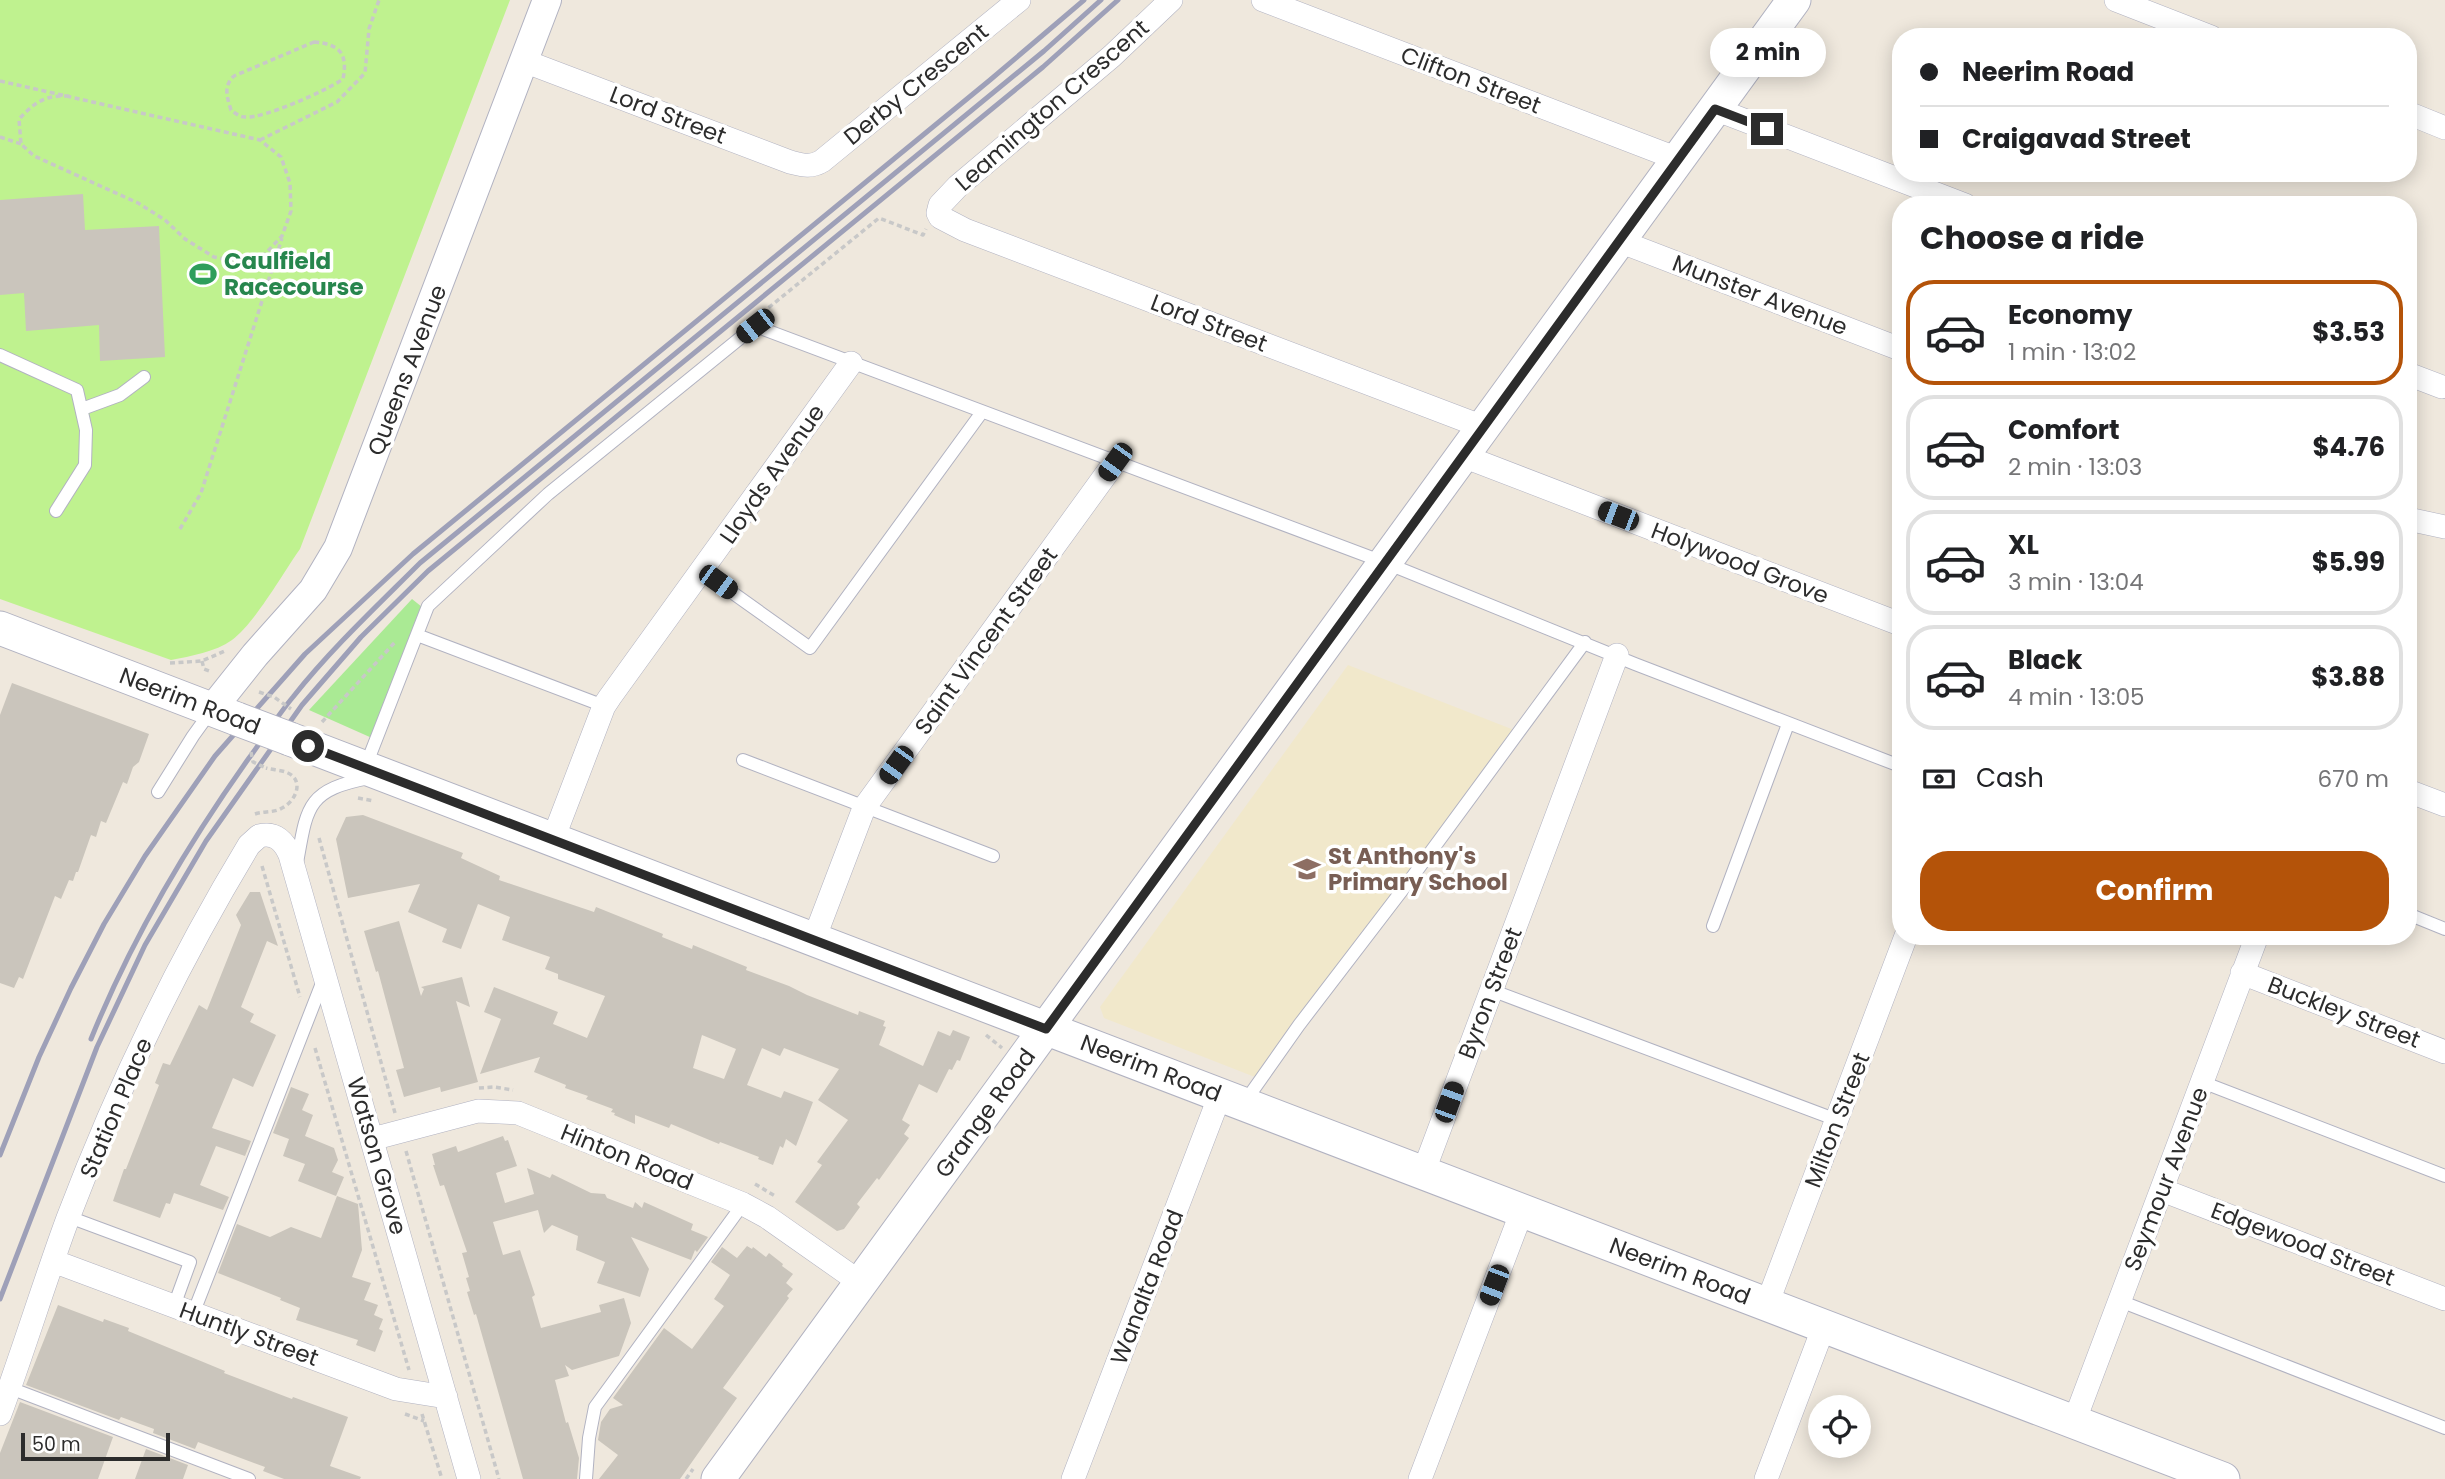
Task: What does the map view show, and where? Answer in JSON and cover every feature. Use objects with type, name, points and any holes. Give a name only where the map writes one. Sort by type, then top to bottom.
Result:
[{"type":"main road","name":"Grange Road","points":[[718,1479],[1794,0]]},
{"type":"main road","name":"Neerim Road","points":[[0,628],[238,710],[294,726],[552,839],[2223,1479]]},
{"type":"street","name":"Queens Avenue","points":[[238,710],[255,654],[313,590],[338,548],[547,0]]},
{"type":"street","name":"Derby Crescent","points":[[812,165],[822,161],[1019,0]]},
{"type":"street","name":"Leamington Crescent","points":[[938,213],[940,205],[958,186],[1112,56],[1171,0]]},
{"type":"street","name":"Clifton Street","points":[[1263,0],[1678,159]]},
{"type":"street","points":[[2116,0],[2188,28]]},
{"type":"street","name":"Lord Street","points":[[524,61],[790,162],[803,166],[812,165]]},
{"type":"street","points":[[1715,109],[1892,177]]},
{"type":"street","points":[[2417,117],[2445,128]]},
{"type":"street","points":[[1905,182],[1942,196]]},
{"type":"street","name":"Lord Street","points":[[938,213],[965,230],[1483,427]]},
{"type":"street","name":"Munster Avenue","points":[[1619,241],[1892,346]]},
{"type":"street","name":"Lloyds Avenue","points":[[552,839],[604,706],[851,363]]},
{"type":"street","points":[[2417,377],[2442,387]]},
{"type":"street","name":"Holywood Grove","points":[[1463,456],[1892,621]]},
{"type":"street","name":"Saint Vincent Street","points":[[814,939],[864,808],[1115,462]]},
{"type":"street","points":[[2417,521],[2445,527]]},
{"type":"street","name":"Byron Street","points":[[1423,1173],[1617,655]]},
{"type":"street","points":[[2417,794],[2445,805]]},
{"type":"street","name":"Station Place","points":[[0,1414],[69,1217],[133,1063],[183,958],[253,841],[261,835],[277,837]]},
{"type":"street","name":"Watson Grove","points":[[277,837],[287,848],[295,874],[469,1479]]},
{"type":"street","name":"Milton Street","points":[[1767,1304],[1903,945]]},
{"type":"street","name":"Seymour Avenue","points":[[2074,1422],[2253,945]]},
{"type":"street","name":"Buckley Street","points":[[2242,973],[2445,1052]]},
{"type":"street","name":"Wanalta Road","points":[[1073,1479],[1232,1100]]},
{"type":"street","name":"Hinton Road","points":[[372,1139],[478,1111],[518,1113],[743,1204],[767,1217],[861,1283]]},
{"type":"street","name":"Edgewood Street","points":[[2162,1190],[2445,1299]]},
{"type":"street","points":[[1420,1479],[1522,1211]]},
{"type":"street","name":"Huntly Street","points":[[53,1261],[396,1389],[446,1397]]},
{"type":"street","points":[[1766,1479],[1824,1326]]},
{"type":"lane","points":[[295,874],[307,816],[321,795],[378,765],[428,606],[548,494],[755,326],[1386,563],[1892,763]]},
{"type":"lane","points":[[0,355],[77,390],[86,430],[85,465],[56,511]]},
{"type":"lane","points":[[82,409],[120,395],[144,377]]},
{"type":"lane","points":[[702,571],[810,648],[982,412]]},
{"type":"lane","points":[[417,635],[604,706]]},
{"type":"lane","points":[[1232,1100],[1299,1025],[1410,880],[1585,642]]},
{"type":"lane","points":[[158,792],[192,736],[238,710]]},
{"type":"lane","points":[[1713,926],[1788,724]]},
{"type":"lane","points":[[743,760],[993,856]]},
{"type":"lane","points":[[2417,918],[2445,929]]},
{"type":"lane","points":[[184,1310],[324,976]]},
{"type":"lane","points":[[1491,990],[1837,1120]]},
{"type":"lane","points":[[2202,1082],[2445,1177]]},
{"type":"lane","points":[[586,1479],[594,1406],[743,1204]]},
{"type":"lane","points":[[69,1217],[190,1262],[184,1310]]},
{"type":"lane","points":[[2120,1301],[2445,1428]]},
{"type":"lane","points":[[10,1388],[249,1479]]},
{"type":"path","points":[[260,140],[337,102],[365,73],[369,29],[379,0]]},
{"type":"path","points":[[314,43],[333,45],[344,56],[343,79],[332,87],[260,116],[243,118],[230,110],[226,93],[228,81],[234,76],[314,43]]},
{"type":"path","points":[[0,81],[260,140],[281,157],[290,183],[291,211],[201,493],[180,529]]},
{"type":"path","points":[[20,144],[19,119],[34,103],[54,95],[72,96]]},
{"type":"path","points":[[0,137],[20,144],[34,156],[138,203],[165,220],[184,239],[214,257],[238,262],[264,255],[282,236]]},
{"type":"path","points":[[755,326],[756,318],[879,218],[923,235],[938,213]]},
{"type":"path","points":[[322,722],[401,635]]},
{"type":"path","points":[[198,678],[204,669],[202,661]]},
{"type":"path","points":[[204,669],[214,674]]},
{"type":"path","points":[[259,692],[267,695],[294,726]]},
{"type":"path","points":[[238,710],[267,695]]},
{"type":"path","points":[[251,758],[266,768]]},
{"type":"path","points":[[259,857],[442,1479]]},
{"type":"path","points":[[406,1151],[418,1148]]},
{"type":"shaded area","name":"St Anthony's Primary School","points":[[1348,665],[1514,730],[1260,1079],[1104,1018],[1100,1007]]},
{"type":"green space","name":"Caulfield Racecourse","points":[[0,0],[510,0],[300,549],[250,622],[232,640],[211,651],[171,660],[0,599]]},
{"type":"green space","points":[[412,599],[422,607],[372,738],[309,710]]},
{"type":"building","points":[[83,194],[85,230],[159,226],[165,357],[100,361],[99,325],[26,331],[24,293],[0,295],[0,200]]},
{"type":"building","points":[[12,683],[149,734],[139,762],[133,767],[127,784],[123,782],[106,823],[101,821],[96,837],[91,835],[73,881],[69,880],[61,899],[55,896],[23,979],[19,977],[14,988],[0,983],[0,715]]},
{"type":"building","points":[[363,815],[463,853],[461,858],[500,876],[499,880],[594,912],[596,907],[663,934],[662,937],[692,949],[693,945],[747,967],[746,970],[807,995],[858,1015],[859,1011],[885,1021],[883,1026],[886,1027],[879,1045],[923,1066],[938,1031],[950,1036],[953,1030],[970,1037],[960,1061],[957,1060],[952,1070],[949,1069],[937,1093],[919,1084],[902,1120],[910,1125],[904,1134],[909,1138],[879,1180],[877,1178],[857,1204],[860,1207],[844,1229],[837,1231],[795,1202],[822,1165],[817,1162],[848,1120],[818,1100],[839,1069],[784,1048],[780,1056],[762,1048],[747,1085],[781,1098],[784,1091],[813,1102],[796,1146],[786,1139],[783,1148],[780,1146],[773,1165],[758,1159],[759,1157],[671,1124],[669,1128],[635,1115],[635,1124],[614,1115],[615,1113],[611,1112],[613,1109],[586,1099],[588,1096],[534,1072],[540,1057],[480,1074],[501,1019],[484,1012],[494,987],[558,1012],[553,1024],[587,1038],[605,996],[558,979],[558,974],[545,969],[550,957],[502,940],[510,917],[478,904],[461,949],[442,942],[447,929],[408,912],[420,884],[348,898],[336,839],[346,817]],"holes":[[[702,1035],[736,1049],[724,1079],[693,1068]]]},
{"type":"building","points":[[250,892],[260,892],[278,946],[267,941],[241,1007],[254,1014],[250,1022],[276,1035],[253,1087],[233,1078],[212,1128],[251,1141],[245,1156],[216,1146],[200,1185],[229,1197],[223,1210],[174,1193],[160,1218],[113,1201],[159,1085],[155,1083],[163,1063],[170,1065],[199,1005],[207,1010],[241,925],[236,915]]},
{"type":"building","points":[[399,921],[421,996],[424,989],[421,987],[462,977],[470,1007],[456,1001],[478,1082],[441,1092],[440,1087],[404,1097],[396,1070],[404,1068],[378,971],[376,972],[364,931]]},
{"type":"building","points":[[291,1087],[309,1094],[302,1110],[313,1115],[305,1136],[334,1148],[338,1160],[332,1172],[344,1177],[336,1196],[298,1181],[305,1164],[283,1156],[289,1139],[273,1133]]},
{"type":"building","points":[[503,1136],[505,1141],[508,1140],[517,1166],[496,1173],[505,1203],[534,1194],[527,1168],[550,1178],[552,1174],[591,1193],[605,1194],[607,1198],[633,1208],[635,1202],[642,1208],[644,1202],[693,1224],[691,1230],[708,1237],[697,1252],[695,1250],[691,1260],[631,1237],[649,1269],[640,1297],[597,1283],[605,1262],[576,1250],[578,1236],[552,1225],[544,1233],[538,1210],[493,1222],[503,1255],[520,1250],[535,1295],[532,1297],[541,1328],[601,1312],[599,1305],[624,1298],[631,1323],[619,1356],[572,1370],[565,1365],[569,1376],[555,1380],[566,1423],[568,1422],[579,1458],[577,1479],[523,1479],[476,1314],[474,1315],[467,1292],[470,1291],[466,1278],[469,1277],[462,1253],[467,1252],[444,1185],[440,1186],[433,1165],[432,1154],[456,1146],[458,1152]]},
{"type":"building","points":[[337,1196],[358,1204],[362,1250],[352,1277],[371,1283],[364,1300],[378,1305],[374,1315],[383,1319],[379,1329],[383,1331],[375,1352],[356,1345],[358,1340],[296,1320],[300,1308],[218,1273],[237,1224],[270,1237],[291,1227],[321,1238]]},
{"type":"building","points":[[747,1246],[752,1249],[753,1247],[766,1257],[769,1253],[783,1264],[782,1266],[793,1274],[786,1283],[793,1289],[723,1388],[737,1398],[680,1479],[599,1479],[618,1455],[598,1440],[601,1422],[610,1409],[623,1405],[613,1398],[664,1328],[692,1349],[724,1306],[714,1299],[730,1275],[711,1262],[722,1247],[737,1258]]},
{"type":"building","points":[[58,1305],[103,1322],[104,1319],[129,1328],[128,1331],[225,1371],[224,1373],[348,1417],[330,1466],[361,1477],[360,1479],[284,1479],[263,1471],[265,1467],[198,1442],[195,1449],[153,1433],[154,1429],[121,1417],[119,1420],[26,1385]]},
{"type":"building","points":[[20,1402],[113,1437],[98,1479],[0,1479],[0,1453]]},
{"type":"building","points":[[146,1449],[188,1465],[183,1479],[135,1479]]},
{"type":"railway","points":[[0,1155],[39,1057],[71,988],[104,924],[145,856],[215,756],[305,654],[413,554],[1084,0]]},
{"type":"railway","points":[[91,1039],[124,965],[162,893],[204,824],[287,704],[355,628],[420,563],[1044,51],[1101,0]]},
{"type":"railway","points":[[0,1299],[97,1047],[145,945],[206,841],[302,705],[361,637],[428,571],[1043,67],[1118,0]]},
{"type":"place","name":"Caulfield Racecourse","points":[[203,274]]},
{"type":"place","name":"St Anthony's Primary School","points":[[1307,869]]},
{"type":"route","points":[[308,746],[1046,1029],[1715,109],[1767,129]]}]
